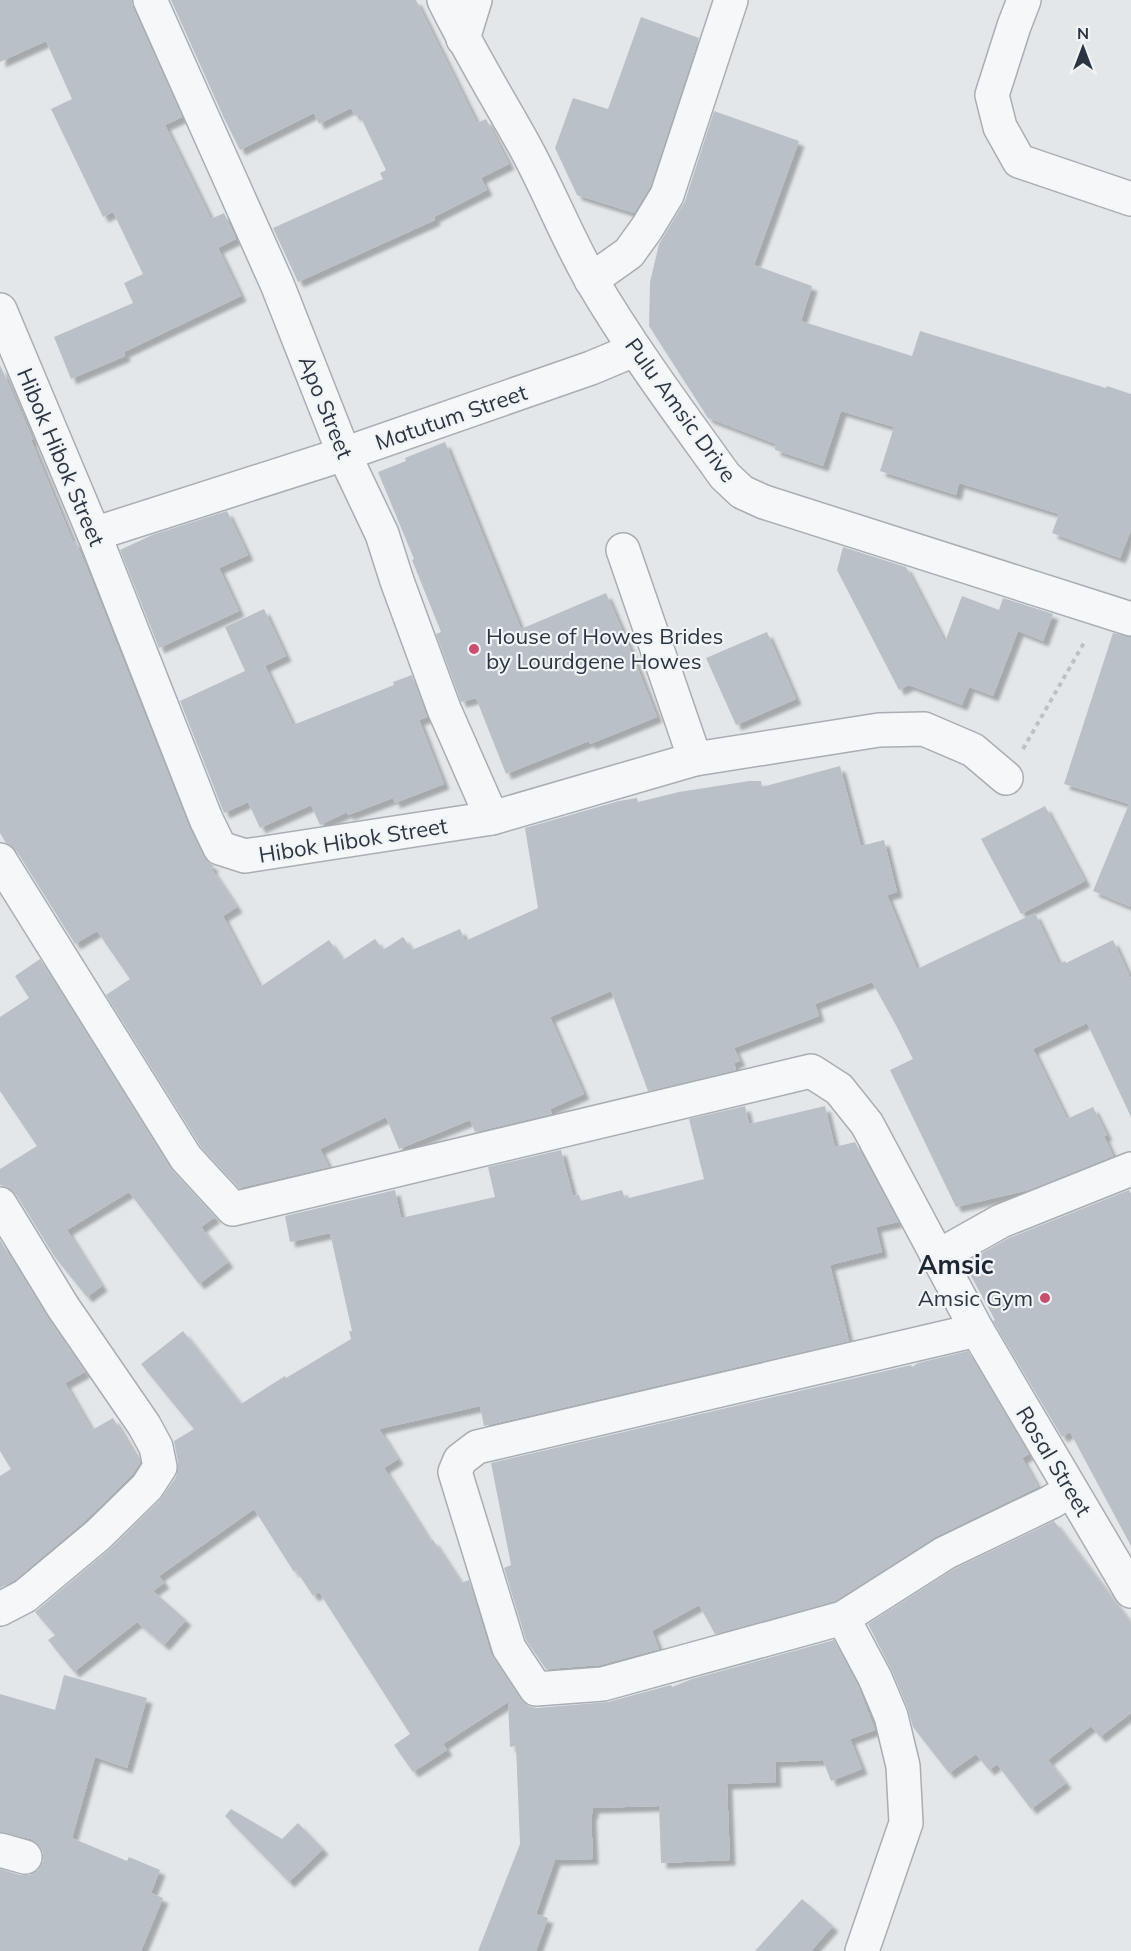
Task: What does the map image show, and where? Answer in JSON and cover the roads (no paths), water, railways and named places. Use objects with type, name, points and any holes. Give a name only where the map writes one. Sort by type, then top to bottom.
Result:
[{"type":"street","name":"Apo Street","points":[[150,0],[277,284],[344,454],[382,534],[436,688],[492,818]]},
{"type":"street","name":"Pulu Amsic Drive","points":[[444,0],[463,39],[524,145],[591,280],[634,350],[725,476],[742,492],[764,502],[1117,615]]},
{"type":"street","points":[[463,39],[475,0]]},
{"type":"street","points":[[591,280],[629,253],[667,195],[732,0]]},
{"type":"street","points":[[1024,0],[992,95],[1000,127],[1019,161],[1131,199]]},
{"type":"street","name":"Hibok Hibok Street","points":[[0,310],[94,534],[206,819],[220,848],[245,856],[492,818],[695,759],[879,730],[924,729],[973,750],[1006,778]]},
{"type":"street","name":"Matutum Street","points":[[94,534],[344,454],[591,368],[634,350]]},
{"type":"street","points":[[623,550],[695,759]]},
{"type":"street","name":"Rosal Street","points":[[0,860],[186,1158],[233,1209],[811,1071],[839,1089],[867,1124],[977,1330],[1131,1591]]},
{"type":"street","points":[[937,1257],[1002,1221],[1131,1169]]},
{"type":"street","points":[[0,1204],[63,1307],[144,1425],[156,1447],[160,1467],[147,1487],[98,1536],[26,1596],[0,1608]]},
{"type":"street","points":[[977,1330],[477,1447],[460,1460],[455,1472],[509,1648],[536,1689],[603,1684],[843,1618],[945,1553],[1071,1490]]},
{"type":"street","points":[[843,1618],[891,1716],[903,1766],[906,1823],[862,1951]]},
{"type":"place","name":"House of Howes Brides by Lourdgene Howes","points":[[474,649]]},
{"type":"place","name":"Amsic Gym","points":[[1045,1298]]},
{"type":"district","name":"Amsic","points":[[956,1265]]}]
